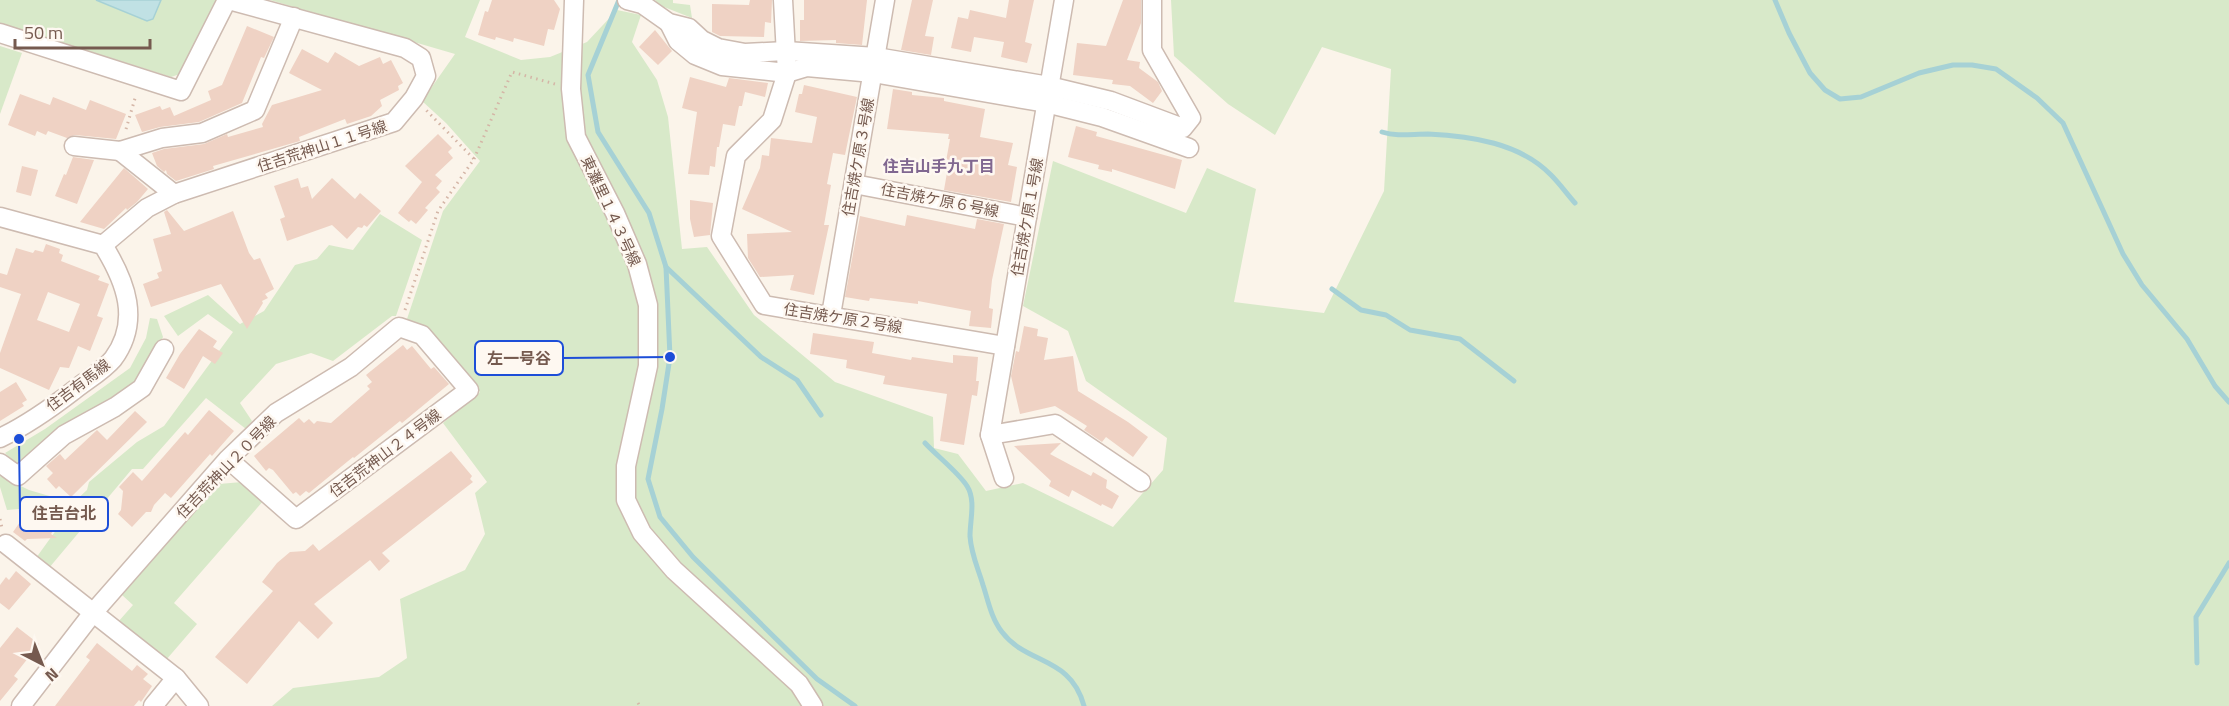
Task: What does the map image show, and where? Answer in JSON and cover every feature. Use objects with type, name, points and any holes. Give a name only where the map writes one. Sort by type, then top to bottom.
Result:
[{"type":"street","name":"住吉荒神山１１号線","points":[[0,33],[181,91],[228,0],[405,48],[421,58],[426,76],[414,98],[394,122],[174,194],[147,208],[103,245]]},
{"type":"street","name":"東灘里１４３号線","points":[[574,0],[571,88],[576,137],[615,213],[637,264],[648,305],[648,366],[626,466],[626,500],[642,533],[674,570],[799,684],[813,706]]},
{"type":"street","name":"住吉焼ケ原２号線","points":[[783,0],[787,73],[772,120],[736,156],[721,236],[764,305],[1005,346]]},
{"type":"street","name":"住吉焼ケ原３号線","points":[[831,315],[885,0]]},
{"type":"street","name":"住吉焼ケ原１号線","points":[[1004,478],[990,435],[1064,0]]},
{"type":"street","points":[[634,2],[669,23],[689,28],[702,40],[718,48],[745,53],[786,51],[1048,94],[1111,101],[1183,128],[1191,118],[1152,50],[1152,0]]},
{"type":"street","points":[[74,146],[120,151],[162,138],[202,133],[255,110],[294,17]]},
{"type":"street","points":[[669,23],[678,41],[695,55],[722,66],[787,73],[807,68],[874,65]]},
{"type":"street","points":[[1048,94],[1102,117],[1189,148]]},
{"type":"street","points":[[120,151],[174,194]]},
{"type":"street","name":"住吉焼ケ原６号線","points":[[854,184],[1026,217]]},
{"type":"street","points":[[1,220],[103,245]]},
{"type":"street","name":"住吉有馬線","points":[[0,438],[59,401],[112,360],[129,328],[128,301],[116,265],[103,245]]},
{"type":"street","name":"住吉荒神山２０号線","points":[[21,706],[92,614],[228,459],[276,413],[351,367],[399,327]]},
{"type":"street","name":"住吉荒神山２４号線","points":[[228,459],[296,519],[469,390],[422,335],[399,327]]},
{"type":"street","points":[[0,463],[18,476],[64,435],[115,407],[148,394],[164,349]]},
{"type":"street","points":[[990,435],[1055,424],[1141,482]]},
{"type":"street","points":[[6,544],[176,678],[199,706]]},
{"type":"street","points":[[153,706],[176,678]]},
{"type":"path","points":[[399,327],[438,211],[474,159],[513,72],[571,88]]},
{"type":"path","points":[[120,151],[141,78]]},
{"type":"path","points":[[414,98],[474,159]]},
{"type":"green space","points":[[0,0],[96,0],[147,21],[153,19],[161,0],[216,0],[180,74],[171,77],[0,23]]},
{"type":"green space","points":[[270,0],[480,0],[465,37],[521,60],[550,57],[587,42],[617,10],[641,15],[632,42],[657,80],[668,117],[682,249],[707,247],[754,315],[835,382],[933,417],[934,448],[958,454],[986,491],[1023,483],[1113,527],[1163,470],[1167,438],[1086,381],[1068,331],[1023,306],[1053,161],[1186,213],[1207,168],[1256,189],[1234,302],[1324,313],[1384,191],[1391,69],[1322,47],[1275,135],[1228,104],[1174,56],[1171,0],[2229,0],[2229,706],[272,706],[293,688],[379,677],[407,658],[400,599],[465,570],[485,534],[475,493],[487,482],[443,423],[480,392],[426,327],[407,319],[443,211],[480,161],[446,123],[422,101],[455,54]]},
{"type":"green space","points":[[655,0],[673,0],[673,3],[690,5],[692,18],[659,5]]},
{"type":"green space","points":[[0,46],[22,53],[0,114]]},
{"type":"green space","points":[[380,214],[422,240],[396,316],[392,316],[333,361],[311,353],[276,364],[240,403],[252,421],[246,429],[206,398],[143,469],[132,469],[49,568],[36,558],[62,522],[43,507],[7,510],[0,487],[0,476],[29,490],[73,503],[87,490],[89,482],[137,442],[164,426],[233,332],[208,314],[178,336],[164,316],[208,295],[240,324],[264,311],[295,265],[317,259],[329,245],[353,250]]},
{"type":"green space","points":[[150,318],[157,319],[163,337],[151,363],[136,382],[18,466],[5,453],[45,429],[130,368],[146,338]]},
{"type":"green space","points":[[242,482],[264,500],[174,603],[197,624],[166,660],[118,622],[133,605],[122,595],[219,484]]},
{"type":"water","points":[[96,0],[161,0],[153,19],[147,21]]},
{"type":"building","points":[[492,0],[554,0],[560,9],[554,30],[548,29],[544,46],[514,38],[513,42],[478,35],[485,11],[488,12]]},
{"type":"building","points":[[750,0],[772,0],[771,23],[765,22],[764,37],[720,36],[712,32],[712,4],[749,5]]},
{"type":"building","points":[[804,0],[867,0],[862,45],[836,43],[836,40],[800,41],[800,20],[804,20]]},
{"type":"building","points":[[912,0],[933,0],[925,36],[934,37],[931,55],[901,50]]},
{"type":"building","points":[[1009,0],[1034,0],[1025,42],[1032,44],[1027,63],[1001,57],[1004,42],[974,37],[971,52],[951,48],[958,17],[968,19],[970,10],[1006,18]]},
{"type":"building","points":[[1123,0],[1141,0],[1141,23],[1127,60],[1140,62],[1139,68],[1158,82],[1162,91],[1153,103],[1130,86],[1112,84],[1113,80],[1073,75],[1077,43],[1106,46]]},
{"type":"building","points":[[247,26],[274,37],[264,58],[261,57],[242,103],[199,122],[160,127],[142,132],[135,115],[160,106],[162,110],[170,107],[174,116],[211,100],[208,91],[222,85]]},
{"type":"building","points":[[655,30],[672,51],[658,65],[639,47]]},
{"type":"building","points":[[302,49],[328,63],[335,52],[359,66],[380,57],[383,64],[391,60],[403,83],[398,86],[399,90],[380,100],[382,106],[371,116],[347,124],[345,119],[299,137],[300,141],[213,166],[214,169],[176,181],[167,174],[166,170],[164,172],[157,166],[152,153],[164,149],[204,144],[227,134],[228,137],[263,127],[262,124],[272,105],[322,90],[289,73]]},
{"type":"building","points":[[690,77],[726,87],[729,78],[768,83],[765,97],[745,92],[742,106],[739,106],[735,126],[723,124],[715,167],[710,166],[709,175],[688,174],[697,112],[682,108]]},
{"type":"building","points":[[804,85],[857,97],[845,155],[833,153],[827,184],[831,185],[824,225],[829,225],[814,295],[790,290],[794,275],[760,277],[748,258],[747,234],[792,232],[742,209],[760,168],[762,155],[769,156],[771,138],[812,143],[817,117],[795,112],[799,94],[802,94]]},
{"type":"building","points":[[893,89],[912,92],[912,95],[944,98],[944,101],[985,109],[980,137],[1013,143],[1008,165],[1017,167],[1011,202],[944,190],[948,167],[945,167],[949,134],[887,129]]},
{"type":"building","points":[[20,94],[50,105],[53,97],[86,110],[90,100],[126,114],[116,139],[75,135],[67,138],[48,131],[46,135],[37,131],[35,136],[8,125]]},
{"type":"building","points":[[1076,126],[1097,132],[1096,136],[1182,160],[1175,189],[1112,169],[1112,172],[1098,169],[1099,165],[1068,157]]},
{"type":"building","points":[[438,134],[452,148],[448,152],[453,158],[435,175],[442,181],[436,188],[440,192],[425,208],[428,210],[416,224],[411,220],[409,222],[398,213],[422,182],[405,166]]},
{"type":"building","points":[[73,157],[94,160],[77,204],[55,196]]},
{"type":"building","points":[[22,166],[38,170],[31,196],[16,192]]},
{"type":"building","points":[[124,168],[148,189],[137,202],[127,210],[126,208],[104,229],[80,222]]},
{"type":"building","points":[[298,178],[301,188],[308,186],[312,199],[332,178],[355,199],[360,193],[381,211],[367,227],[364,225],[362,228],[358,227],[347,239],[332,225],[287,241],[280,219],[285,217],[274,186]]},
{"type":"building","points":[[690,200],[713,203],[710,235],[694,237],[690,219]]},
{"type":"building","points":[[167,210],[184,231],[233,211],[249,253],[254,260],[260,258],[274,289],[265,294],[268,298],[262,301],[263,303],[247,329],[221,284],[151,307],[143,284],[159,278],[157,273],[162,271],[153,239],[171,234],[164,212]]},
{"type":"building","points":[[907,215],[975,229],[977,219],[1004,224],[992,280],[989,308],[993,309],[991,328],[969,326],[971,311],[918,301],[918,304],[845,297],[860,216],[905,226]]},
{"type":"building","points":[[46,244],[60,249],[59,253],[63,255],[61,261],[100,276],[98,280],[109,284],[97,316],[103,318],[90,351],[78,346],[69,368],[60,367],[49,390],[0,368],[0,353],[21,294],[0,287],[0,273],[7,275],[16,248],[33,253],[35,250],[43,252]],"holes":[[[48,292],[80,304],[69,332],[37,320]]]},
{"type":"building","points":[[1024,326],[1038,329],[1037,336],[1048,338],[1044,360],[1073,356],[1078,391],[1148,437],[1133,457],[1106,437],[1102,442],[1084,430],[1087,426],[1055,406],[1020,414],[1011,376]]},
{"type":"building","points":[[199,329],[217,341],[213,347],[223,353],[215,364],[203,356],[184,389],[166,378]]},
{"type":"building","points":[[813,333],[874,342],[872,353],[911,360],[912,357],[953,363],[953,355],[978,357],[977,396],[972,395],[964,445],[940,441],[947,394],[883,384],[885,376],[846,368],[847,360],[810,354]]},
{"type":"building","points":[[403,345],[407,350],[412,346],[431,369],[434,367],[449,384],[402,423],[400,421],[309,493],[306,491],[300,496],[296,492],[293,494],[273,470],[269,468],[266,471],[254,456],[299,418],[304,423],[309,419],[314,424],[317,421],[331,423],[370,389],[367,386],[372,382],[366,375]]},
{"type":"building","points":[[16,382],[27,400],[22,403],[24,406],[0,421],[0,392]]},
{"type":"building","points":[[209,410],[234,431],[171,498],[165,493],[151,512],[146,512],[132,527],[118,514],[121,510],[123,491],[119,487],[133,472],[142,481],[185,432],[188,435]]},
{"type":"building","points":[[135,411],[147,422],[71,497],[59,486],[56,489],[47,479],[53,473],[46,466],[60,454],[65,460],[97,430],[107,440]]},
{"type":"building","points":[[1061,443],[1050,454],[1091,476],[1093,472],[1107,480],[1106,488],[1119,496],[1112,509],[1102,504],[1101,506],[1072,490],[1069,497],[1049,486],[1051,481],[1014,446]]},
{"type":"building","points":[[451,451],[472,476],[470,479],[473,482],[382,553],[390,561],[379,571],[370,560],[314,604],[333,623],[318,639],[299,621],[247,684],[215,657],[273,591],[262,582],[277,563],[290,552],[305,551],[313,544],[319,551]]},
{"type":"building","points":[[45,514],[58,523],[51,534],[57,538],[27,539],[25,541],[13,532],[25,515],[37,524]]},
{"type":"building","points":[[16,571],[31,584],[9,610],[0,603],[0,585],[6,577],[9,580]]},
{"type":"building","points":[[17,627],[39,644],[14,676],[18,679],[0,701],[0,648]]},
{"type":"building","points":[[97,643],[132,671],[137,665],[148,674],[143,679],[152,686],[141,702],[139,700],[134,706],[55,706],[90,660],[86,657]]},
{"type":"waterway","points":[[619,0],[588,75],[598,132],[649,213],[666,267],[670,357],[648,479],[660,517],[693,557],[817,679],[855,706]]},
{"type":"waterway","points":[[1775,0],[1810,73],[1825,90],[1840,99],[1861,97],[1919,73],[1953,65],[1996,69],[2037,98],[2063,123],[2123,254],[2142,285],[2187,339],[2215,386],[2229,402]]},
{"type":"waterway","points":[[1382,132],[1478,139],[1510,148],[1539,164],[1575,203]]},
{"type":"waterway","points":[[666,267],[761,357],[797,380],[821,415]]},
{"type":"waterway","points":[[1332,289],[1361,310],[1386,315],[1410,330],[1460,339],[1514,381]]},
{"type":"waterway","points":[[925,443],[959,475],[970,492],[972,549],[990,609],[998,627],[1012,643],[1059,669],[1069,678],[1078,690],[1084,706]]},
{"type":"waterway","points":[[2197,663],[2196,617],[2229,563]]},
{"type":"place","name":"左一号谷","points":[[670,357]]},
{"type":"place","name":"住吉台北","points":[[19,439]]},
{"type":"district","name":"住吉山手九丁目","points":[[939,166]]}]
